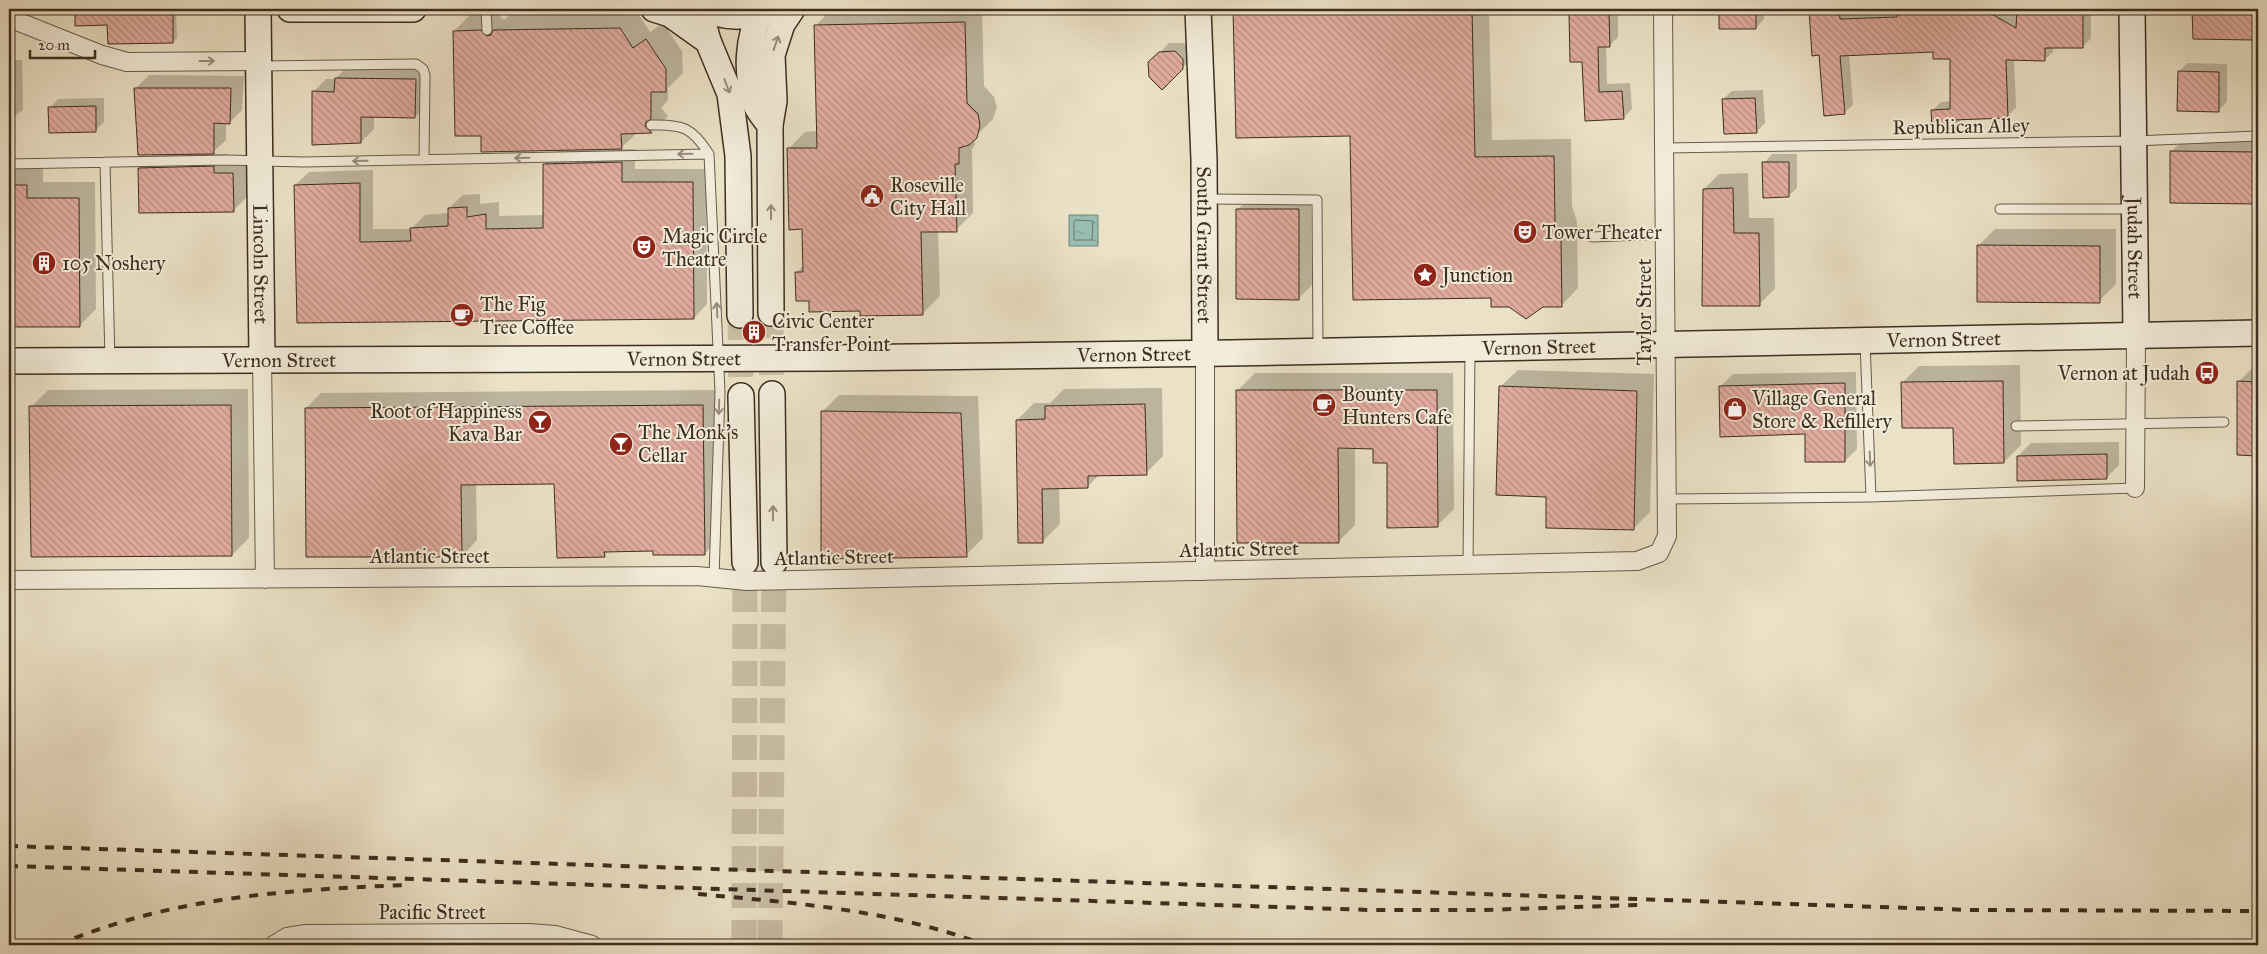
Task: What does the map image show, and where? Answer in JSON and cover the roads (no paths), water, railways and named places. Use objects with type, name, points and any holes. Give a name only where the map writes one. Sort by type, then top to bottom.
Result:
[{"type":"main road","name":"Lincoln Street","points":[[258,9],[262,359]]},
{"type":"main road","points":[[290,9],[413,9]]},
{"type":"main road","points":[[654,9],[670,14],[708,41]]},
{"type":"main road","points":[[699,9],[708,41],[730,94],[738,156],[740,315]]},
{"type":"main road","points":[[706,9],[721,15],[735,16],[763,9]]},
{"type":"main road","points":[[763,9],[754,25],[749,54],[755,103],[770,125]]},
{"type":"main road","points":[[771,313],[770,125],[774,101],[772,55],[782,24],[792,9]]},
{"type":"main road","name":"South Grant Street","points":[[1198,9],[1204,199],[1205,353]]},
{"type":"main road","name":"Judah Street","points":[[2132,9],[2136,335]]},
{"type":"main road","name":"Vernon Street","points":[[9,360],[719,358],[1205,353],[2258,332]]},
{"type":"main road","points":[[772,394],[774,562]]},
{"type":"main road","points":[[741,396],[745,562]]},
{"type":"street","name":"Taylor Street","points":[[1659,553],[1667,536],[1663,9]]},
{"type":"street","points":[[9,18],[102,55],[127,62],[259,64]]},
{"type":"street","name":"Judah Street","points":[[2135,488],[2136,335]]},
{"type":"street","name":"South Grant Street","points":[[1205,353],[1205,571]]},
{"type":"street","name":"Lincoln Street","points":[[262,359],[265,579]]},
{"type":"street","name":"Atlantic Street","points":[[9,580],[697,576],[747,581],[1637,560],[1659,553]]},
{"type":"street","name":"Pacific Street","points":[[274,945],[287,937],[306,934],[381,939],[529,933],[555,935],[592,945]]},
{"type":"lane","points":[[486,9],[487,30]]},
{"type":"lane","points":[[259,64],[416,64],[423,69],[425,75],[424,160]]},
{"type":"lane","points":[[651,124],[673,124],[697,135],[709,154],[719,358],[714,578]]},
{"type":"lane","name":"Republican Alley","points":[[1664,148],[2134,141],[2258,136]]},
{"type":"lane","points":[[9,164],[424,160],[709,154]]},
{"type":"lane","points":[[105,162],[110,360]]},
{"type":"lane","points":[[1204,199],[1317,200],[1318,351]]},
{"type":"lane","points":[[2000,209],[2134,209]]},
{"type":"lane","points":[[1592,237],[1666,234]]},
{"type":"lane","points":[[1865,340],[1871,497]]},
{"type":"lane","points":[[1468,565],[1470,348]]},
{"type":"lane","points":[[2016,426],[2136,422],[2224,422]]},
{"type":"lane","points":[[1667,499],[1871,497],[2135,488]]},
{"type":"water","points":[[1069,215],[1098,215],[1098,246],[1069,246]]},
{"type":"tunnel","points":[[771,313],[772,394]]},
{"type":"tunnel","points":[[740,315],[741,396]]},
{"type":"tunnel","points":[[744,945],[745,562]]},
{"type":"tunnel","points":[[770,945],[774,562]]},
{"type":"railway","points":[[9,846],[1972,910],[2258,911]]},
{"type":"railway","points":[[9,866],[1371,910],[1484,910],[1638,905]]},
{"type":"railway","points":[[58,945],[100,929],[185,906],[272,894],[406,885]]},
{"type":"railway","points":[[698,894],[807,905],[880,916],[951,933],[985,945]]},
{"type":"place","name":"Roseville City Hall","points":[[872,196]]},
{"type":"place","name":"Tower Theater","points":[[1525,232]]},
{"type":"place","name":"Magic Circle Theatre","points":[[644,247]]},
{"type":"place","name":"105 Noshery","points":[[44,263]]},
{"type":"place","name":"Junction","points":[[1425,275]]},
{"type":"place","name":"The Fig Tree Coffee","points":[[462,315]]},
{"type":"place","name":"Civic Center Transfer Point","points":[[754,332]]},
{"type":"place","name":"Vernon at Judah","points":[[2207,373]]},
{"type":"place","name":"Bounty Hunters Cafe","points":[[1324,405]]},
{"type":"place","name":"Village General Store & Refillery","points":[[1735,409]]},
{"type":"place","name":"Root of Happiness Kava Bar","points":[[540,422]]},
{"type":"place","name":"The Monk's Cellar","points":[[621,444]]}]
